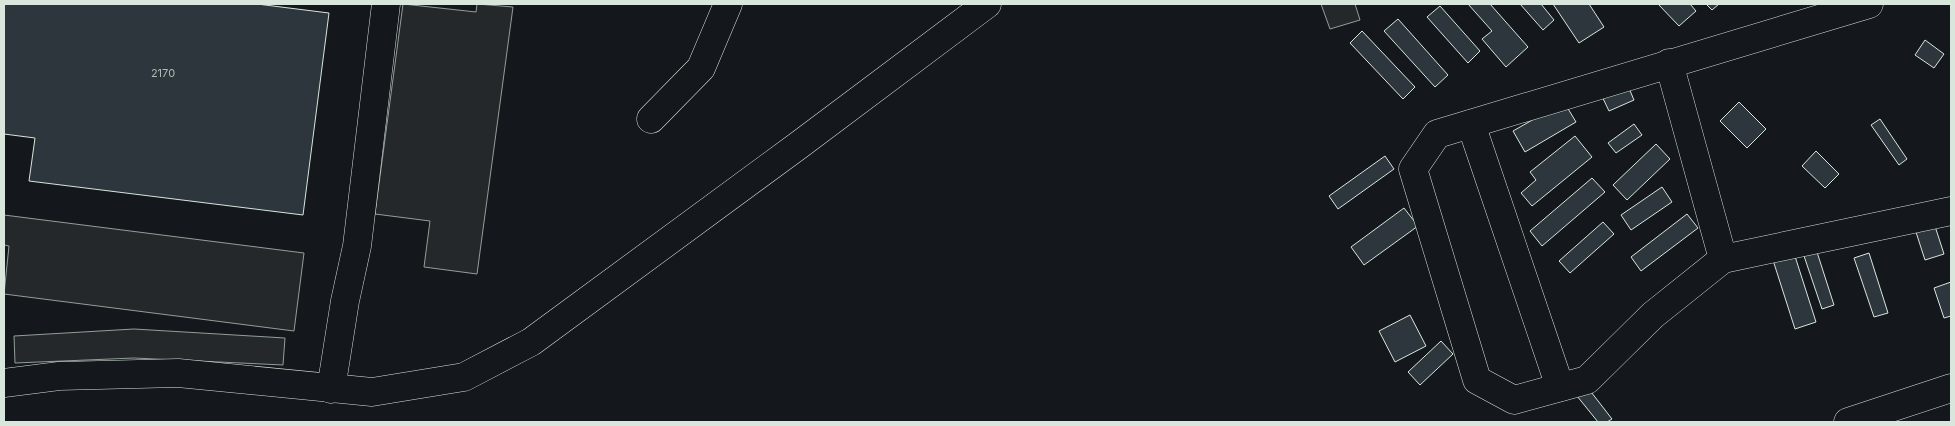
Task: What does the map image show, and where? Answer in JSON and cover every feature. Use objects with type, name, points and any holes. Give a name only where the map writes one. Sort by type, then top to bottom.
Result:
[{"type":"street","points":[[331,389],[345,301],[357,246],[386,4]]},
{"type":"street","points":[[651,119],[701,68],[728,4]]},
{"type":"street","points":[[4,383],[59,376],[178,373],[372,392],[464,377],[531,342],[988,4]]},
{"type":"street","points":[[1869,4],[1437,134],[1413,169],[1477,380],[1514,400],[1587,380],[1653,315],[1723,259],[1951,211]]},
{"type":"street","points":[[1669,63],[1723,259]]},
{"type":"street","points":[[1471,124],[1560,387]]},
{"type":"street","points":[[1848,422],[1951,388]]},
{"type":"shaded area","points":[[403,4],[476,12],[477,4],[513,7],[477,274],[424,267],[430,221],[375,214]]},
{"type":"shaded area","points":[[1321,4],[1355,4],[1360,20],[1330,29]]},
{"type":"shaded area","points":[[4,215],[304,253],[294,331],[4,294],[9,246],[4,245]]},
{"type":"shaded area","points":[[134,329],[285,338],[283,365],[134,358],[15,363],[14,336]]},
{"type":"building","points":[[4,4],[257,4],[329,13],[303,215],[29,181],[35,138],[4,134]]},
{"type":"building","points":[[1468,4],[1490,4],[1528,47],[1506,67],[1482,39],[1492,31]]},
{"type":"building","points":[[1520,4],[1541,4],[1554,20],[1543,30]]},
{"type":"building","points":[[1553,4],[1589,4],[1604,27],[1579,43]]},
{"type":"building","points":[[1658,4],[1690,4],[1696,11],[1679,26]]},
{"type":"building","points":[[1706,4],[1719,4],[1712,10]]},
{"type":"building","points":[[1440,6],[1480,51],[1468,63],[1427,17]]},
{"type":"building","points":[[1398,19],[1448,75],[1435,87],[1384,31]]},
{"type":"building","points":[[1362,31],[1415,87],[1403,99],[1350,43]]},
{"type":"building","points":[[1925,40],[1944,54],[1934,68],[1915,55]]},
{"type":"building","points":[[1625,79],[1634,100],[1609,111],[1599,90]]},
{"type":"building","points":[[1564,102],[1576,122],[1525,152],[1513,131]]},
{"type":"building","points":[[1739,102],[1766,129],[1747,148],[1720,121]]},
{"type":"building","points":[[1880,119],[1907,159],[1899,165],[1871,125]]},
{"type":"building","points":[[1634,124],[1642,135],[1616,153],[1608,143]]},
{"type":"building","points":[[1575,136],[1592,157],[1532,206],[1521,193],[1536,180],[1530,172]]},
{"type":"building","points":[[1656,144],[1670,159],[1627,200],[1613,185]]},
{"type":"building","points":[[1816,151],[1839,174],[1825,188],[1802,166]]},
{"type":"building","points":[[1385,156],[1394,169],[1338,209],[1329,196]]},
{"type":"building","points":[[1592,178],[1605,192],[1542,246],[1530,231]]},
{"type":"building","points":[[1662,187],[1672,202],[1631,230],[1621,215]]},
{"type":"building","points":[[1404,208],[1418,226],[1364,265],[1351,247]]},
{"type":"building","points":[[1687,214],[1698,228],[1641,271],[1631,257]]},
{"type":"building","points":[[1933,220],[1944,254],[1925,260],[1914,226]]},
{"type":"building","points":[[1603,222],[1614,234],[1570,273],[1559,261]]},
{"type":"building","points":[[1816,249],[1834,305],[1822,309],[1803,253]]},
{"type":"building","points":[[1793,250],[1816,322],[1795,329],[1772,257]]},
{"type":"building","points":[[1869,253],[1888,313],[1874,317],[1854,258]]},
{"type":"building","points":[[1951,282],[1951,316],[1944,318],[1934,288]]},
{"type":"building","points":[[1410,315],[1426,346],[1395,362],[1379,331]]},
{"type":"building","points":[[1441,341],[1453,354],[1420,385],[1408,372]]},
{"type":"building","points":[[1588,388],[1612,419],[1607,422],[1598,422],[1577,396]]}]
